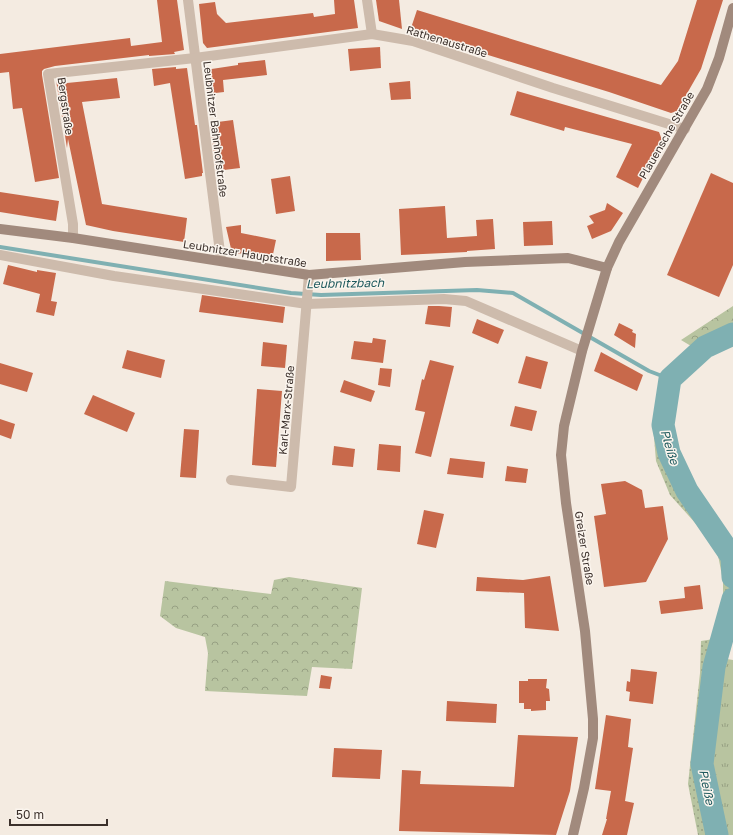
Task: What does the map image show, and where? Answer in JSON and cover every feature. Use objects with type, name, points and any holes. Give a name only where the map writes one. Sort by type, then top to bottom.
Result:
[{"type":"street","name":"Leubnitzer Bahnhofstraße","points":[[188,0],[221,260]]},
{"type":"street","points":[[367,0],[372,34]]},
{"type":"street","name":"Plauensche Straße","points":[[607,268],[619,242],[707,89],[717,65],[733,8]]},
{"type":"street","name":"Rathenaustraße","points":[[195,58],[372,34],[413,41],[553,88],[685,129]]},
{"type":"street","name":"Bergstraße","points":[[73,238],[73,224],[48,74],[195,58]]},
{"type":"street","name":"Leubnitzer Hauptstraße","points":[[0,229],[73,238],[221,260],[309,275],[465,262],[568,258],[607,268]]},
{"type":"street","points":[[0,255],[114,276],[307,296],[444,299],[466,301],[583,348]]},
{"type":"street","name":"Greizer Straße","points":[[573,835],[584,788],[593,738],[593,719],[588,655],[566,503],[561,455],[564,426],[583,348],[607,268]]},
{"type":"street","name":"Karl-Marx-Straße","points":[[231,480],[292,487],[309,275]]},
{"type":"green space","points":[[733,306],[733,329],[702,344],[696,349],[681,340]]},
{"type":"green space","points":[[733,329],[733,341],[720,346],[698,361],[676,388],[670,419],[672,442],[687,476],[714,516],[733,540],[733,626],[727,645],[727,659],[717,702],[711,741],[714,774],[724,835],[698,835],[688,784],[700,673],[701,641],[714,639],[723,607],[723,581],[718,555],[697,525],[670,495],[656,461],[653,425],[657,398],[662,379],[702,345]]},
{"type":"green space","points":[[289,577],[362,588],[352,669],[312,667],[307,696],[205,691],[208,653],[205,637],[176,628],[160,616],[165,581],[271,594],[274,580]]},
{"type":"green space","points":[[727,659],[733,660],[733,835],[724,835],[714,774],[711,741],[717,702]]},
{"type":"building","points":[[157,0],[177,0],[184,50],[174,52],[175,54],[149,55],[55,66],[42,71],[59,178],[35,182],[22,108],[13,109],[9,72],[0,73],[0,54],[130,38],[131,46],[162,42]]},
{"type":"building","points":[[334,0],[354,0],[358,28],[207,48],[203,43],[199,4],[215,2],[217,14],[226,23],[313,13],[314,17],[335,14]]},
{"type":"building","points":[[376,0],[399,0],[402,29],[379,21]]},
{"type":"building","points":[[697,0],[723,0],[701,69],[677,111],[671,113],[609,92],[410,31],[417,10],[661,85],[678,61]]},
{"type":"building","points":[[380,47],[381,68],[350,71],[348,49]]},
{"type":"building","points":[[265,60],[267,75],[223,80],[224,92],[207,94],[205,70],[238,65],[238,63]]},
{"type":"building","points":[[176,67],[176,69],[187,68],[195,125],[197,125],[203,173],[202,176],[185,179],[170,83],[154,86],[152,69]]},
{"type":"building","points":[[117,78],[120,98],[82,102],[102,204],[187,218],[184,242],[113,231],[86,225],[68,139],[67,148],[56,80],[57,84]]},
{"type":"building","points":[[410,81],[411,99],[391,100],[389,83]]},
{"type":"building","points":[[517,91],[659,132],[662,140],[638,188],[616,177],[632,144],[565,127],[564,131],[510,115]]},
{"type":"building","points":[[233,120],[240,168],[216,171],[210,123]]},
{"type":"building","points":[[711,173],[733,183],[733,265],[719,297],[667,275]]},
{"type":"building","points":[[290,176],[295,211],[276,214],[271,179]]},
{"type":"building","points":[[0,192],[59,201],[56,221],[0,212]]},
{"type":"building","points":[[607,203],[623,213],[611,231],[592,239],[587,226],[594,223],[589,216],[605,210]]},
{"type":"building","points":[[445,206],[447,238],[477,236],[476,220],[493,219],[495,249],[467,252],[401,255],[399,209]]},
{"type":"building","points":[[552,221],[553,245],[524,246],[523,222]]},
{"type":"building","points":[[241,225],[241,233],[276,240],[272,259],[250,254],[232,253],[226,227]]},
{"type":"building","points":[[326,233],[360,233],[361,260],[326,261]]},
{"type":"building","points":[[8,265],[37,272],[37,270],[56,273],[51,301],[57,302],[54,316],[36,312],[40,294],[3,284]]},
{"type":"building","points":[[202,295],[285,307],[283,323],[199,312]]},
{"type":"building","points":[[428,306],[452,307],[450,327],[425,324]]},
{"type":"building","points":[[477,319],[504,330],[498,344],[472,333]]},
{"type":"building","points":[[619,323],[633,330],[632,332],[636,334],[635,348],[614,335]]},
{"type":"building","points":[[373,338],[386,340],[383,363],[351,359],[354,341],[372,343]]},
{"type":"building","points":[[263,342],[287,345],[285,368],[261,366]]},
{"type":"building","points":[[127,350],[165,360],[161,378],[122,368]]},
{"type":"building","points":[[601,352],[643,375],[637,391],[594,371]]},
{"type":"building","points":[[526,356],[548,362],[541,389],[518,383]]},
{"type":"building","points":[[430,360],[454,366],[431,457],[415,453],[425,412],[415,410],[422,379],[424,380]]},
{"type":"building","points":[[0,363],[33,373],[27,392],[0,384]]},
{"type":"building","points":[[380,368],[392,369],[390,387],[378,385]]},
{"type":"building","points":[[344,380],[375,391],[371,402],[340,392]]},
{"type":"building","points":[[257,389],[282,391],[276,467],[252,465]]},
{"type":"building","points":[[93,395],[135,413],[127,432],[84,414]]},
{"type":"building","points":[[515,406],[537,411],[532,431],[510,426]]},
{"type":"building","points":[[0,419],[15,424],[11,439],[0,435]]},
{"type":"building","points":[[184,429],[199,430],[196,478],[180,477]]},
{"type":"building","points":[[379,444],[401,446],[400,472],[377,470]]},
{"type":"building","points":[[334,446],[355,449],[353,467],[332,465]]},
{"type":"building","points":[[450,458],[485,462],[483,478],[447,474]]},
{"type":"building","points":[[507,466],[528,469],[526,483],[505,481]]},
{"type":"building","points":[[625,481],[642,490],[645,508],[663,506],[668,539],[646,582],[604,587],[594,516],[606,514],[601,484]]},
{"type":"building","points":[[424,510],[444,514],[436,548],[417,544]]},
{"type":"building","points":[[550,576],[559,631],[525,628],[524,593],[476,591],[477,577],[523,580]]},
{"type":"building","points":[[700,585],[703,609],[661,614],[659,601],[685,598],[684,587]]},
{"type":"building","points":[[631,669],[657,672],[653,704],[629,701],[630,692],[626,691],[627,681],[630,682]]},
{"type":"building","points":[[321,675],[332,677],[330,689],[319,688]]},
{"type":"building","points":[[528,679],[547,679],[546,688],[549,689],[550,701],[546,701],[546,710],[531,711],[531,709],[524,709],[524,703],[519,703],[519,681],[528,681]]},
{"type":"building","points":[[447,701],[497,704],[496,723],[446,721]]},
{"type":"building","points":[[606,715],[631,719],[628,747],[633,748],[625,801],[634,803],[627,835],[602,835],[607,819],[611,791],[595,789]]},
{"type":"building","points":[[518,735],[578,737],[570,791],[556,835],[399,831],[402,770],[421,771],[420,784],[514,787]]},
{"type":"building","points":[[334,748],[382,750],[380,779],[332,777]]},
{"type":"waterway","name":"Leubnitzbach","points":[[0,247],[291,293],[321,295],[477,290],[513,293],[649,371],[670,379]]},
{"type":"waterway","name":"Pleiße","points":[[733,334],[705,347],[670,379],[663,425],[669,453],[687,491],[732,557],[733,577]]},
{"type":"waterway","name":"Pleiße","points":[[717,835],[702,764],[714,667],[733,599]]}]
